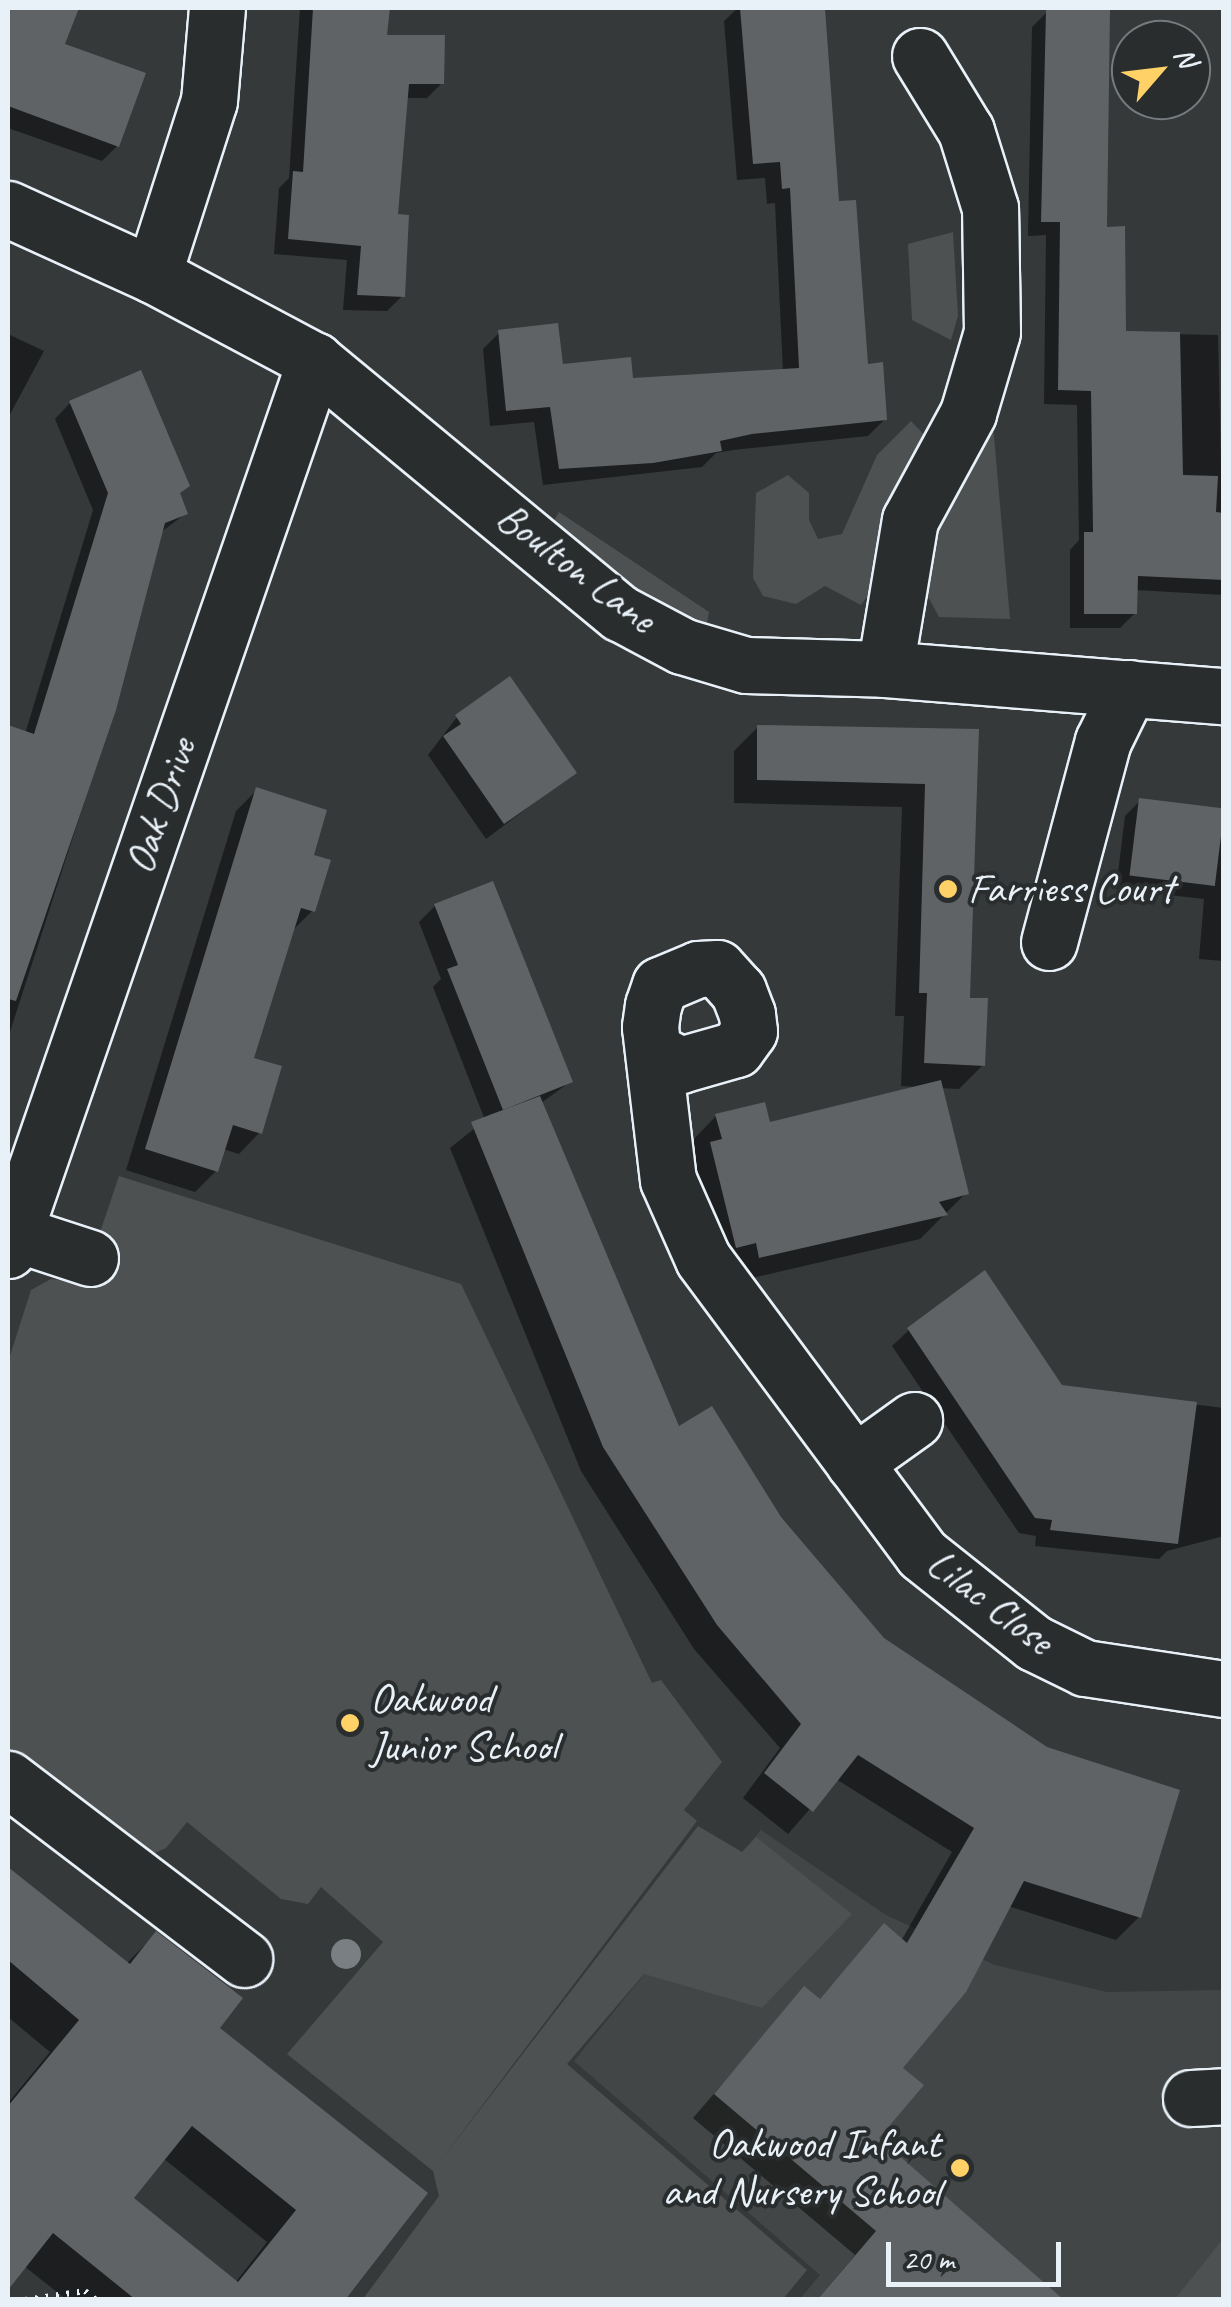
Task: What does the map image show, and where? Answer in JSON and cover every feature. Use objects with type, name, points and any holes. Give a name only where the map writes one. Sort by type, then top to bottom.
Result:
[{"type":"street","points":[[153,276],[208,101],[217,8]]},
{"type":"street","points":[[885,669],[910,520],[968,413],[992,332],[990,208],[966,131],[920,56]]},
{"type":"street","name":"Boulton Lane","points":[[8,209],[153,276],[315,362],[636,621],[682,646],[746,665],[885,669],[1224,696]]},
{"type":"street","name":"Oak Drive","points":[[10,1241],[315,362]]},
{"type":"street","points":[[1049,942],[1103,741],[1129,688]]},
{"type":"street","name":"Lilac Close","points":[[654,1052],[668,1180],[704,1259],[922,1554],[1034,1644],[1085,1668],[1224,1689]]},
{"type":"street","points":[[10,1241],[90,1258]]},
{"type":"street","points":[[854,1463],[914,1420]]},
{"type":"street","points":[[8,1779],[244,1959]]},
{"type":"path","points":[[25,2300],[84,2291],[96,2300]]},
{"type":"shaded area","points":[[953,232],[958,316],[951,340],[912,320],[908,244]]},
{"type":"shaded area","points":[[991,402],[1010,619],[939,617],[917,576],[918,546]]},
{"type":"shaded area","points":[[911,421],[930,441],[886,571],[861,605],[825,586],[796,604],[763,596],[753,578],[756,493],[788,475],[809,493],[809,520],[818,539],[842,534],[877,455]]},
{"type":"shaded area","points":[[559,512],[709,612],[706,628],[647,603],[551,526]]},
{"type":"shaded area","name":"Oakwood Junior School","points":[[119,1176],[461,1284],[652,1683],[661,1680],[722,1762],[684,1810],[697,1821],[438,2164],[698,1826],[742,1852],[756,1837],[852,1914],[762,2008],[644,1974],[567,2064],[807,2270],[783,2299],[363,2299],[439,2196],[433,2171],[287,2054],[383,1942],[321,1887],[308,1904],[281,1899],[187,1822],[166,1848],[146,1857],[8,1748],[8,1362],[31,1290],[51,1279],[83,1283]]},
{"type":"shaded area","name":"Oakwood Infant and Nursery School","points":[[761,1830],[886,1915],[995,1965],[1107,1992],[1223,1990],[1223,2299],[800,2299],[820,2275],[574,2061]]},
{"type":"shaded area","points":[[1223,2239],[1223,2299],[1175,2299]]},
{"type":"building","points":[[8,8],[79,8],[65,44],[146,73],[119,147],[8,106]]},
{"type":"building","points":[[313,8],[390,8],[387,35],[445,35],[444,84],[409,84],[398,214],[409,215],[405,297],[357,295],[361,246],[288,239],[293,171],[303,172]]},
{"type":"building","points":[[740,8],[825,8],[839,201],[856,200],[868,364],[883,362],[887,420],[752,434],[720,441],[722,451],[653,463],[559,469],[550,407],[506,411],[498,330],[558,323],[563,364],[631,357],[633,378],[799,368],[790,188],[782,189],[780,162],[753,164]]},
{"type":"building","points":[[1046,10],[1110,10],[1107,227],[1125,226],[1126,331],[1180,332],[1183,475],[1218,476],[1216,512],[1224,513],[1224,580],[1138,576],[1137,614],[1084,614],[1084,532],[1093,532],[1091,391],[1058,390],[1060,222],[1041,222]]},
{"type":"building","points":[[141,370],[190,486],[180,493],[188,514],[165,523],[116,710],[16,1001],[8,999],[8,725],[34,734],[108,493],[69,401]]},
{"type":"building","points":[[510,676],[577,773],[504,824],[443,736],[461,724],[455,715]]},
{"type":"building","name":"Farriess Court","points":[[757,725],[979,729],[970,998],[988,998],[985,1066],[924,1063],[927,993],[919,993],[925,784],[757,780]]},
{"type":"building","points":[[256,787],[327,810],[314,855],[331,860],[315,912],[301,908],[254,1058],[282,1066],[262,1134],[233,1125],[218,1172],[145,1149]]},
{"type":"building","points":[[1139,798],[1224,808],[1215,886],[1129,875]]},
{"type":"building","points":[[493,881],[573,1082],[503,1110],[447,969],[458,965],[434,904]]},
{"type":"building","points":[[941,1080],[969,1194],[939,1202],[948,1215],[759,1258],[756,1243],[736,1248],[710,1142],[722,1139],[715,1114],[765,1102],[770,1122]]},
{"type":"building","points":[[540,1096],[679,1426],[712,1406],[781,1517],[884,1638],[1047,1747],[1180,1790],[1141,1918],[1024,1881],[966,1992],[903,2068],[924,2085],[879,2138],[1064,2300],[817,2300],[876,2231],[714,2094],[804,1986],[820,1999],[884,1923],[907,1943],[974,1828],[858,1755],[813,1812],[764,1773],[801,1724],[717,1625],[603,1447],[471,1122]]},
{"type":"building","points":[[985,1270],[1062,1385],[1197,1402],[1178,1544],[1050,1530],[1052,1520],[1035,1518],[907,1328]]},
{"type":"building","points":[[8,1867],[130,1964],[156,1931],[243,1998],[220,2028],[428,2193],[345,2300],[136,2300],[53,2233],[8,2290],[8,2106],[79,2020],[8,1960]],"holes":[[[192,2126],[296,2210],[238,2282],[134,2198]]]},
{"type":"place","name":"Farriess Court","points":[[948,889]]},
{"type":"place","name":"Oakwood Junior School","points":[[350,1723]]},
{"type":"place","name":"Oakwood Infant and Nursery School","points":[[960,2168]]}]
